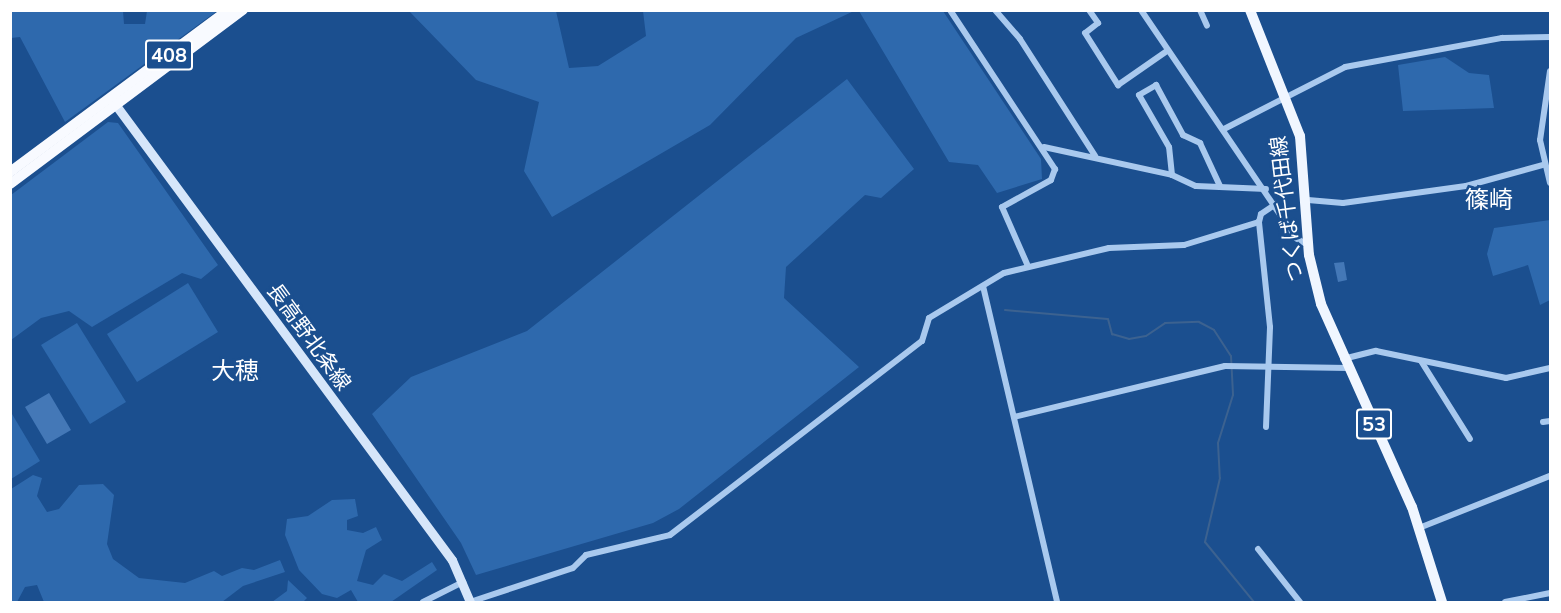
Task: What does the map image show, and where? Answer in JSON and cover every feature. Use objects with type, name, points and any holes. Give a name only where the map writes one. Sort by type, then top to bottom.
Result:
[{"type":"highway","name":"408","points":[[10,184],[228,10]]},
{"type":"highway","name":"408","points":[[10,172],[243,10]]},
{"type":"main road","name":"つくば千代田線","points":[[1250,10],[1288,97],[1302,146],[1308,200],[1307,245],[1321,304],[1419,528],[1442,603]]},
{"type":"main road","name":"長高野北条線","points":[[113,102],[452,560],[470,602]]},
{"type":"street","points":[[950,10],[1044,147],[1054,176],[1002,207],[1027,264]]},
{"type":"street","points":[[995,10],[1020,39],[1095,156]]},
{"type":"street","points":[[1089,10],[1098,24],[1084,33],[1118,85],[1167,51]]},
{"type":"street","points":[[1141,10],[1167,51],[1266,189],[1296,238],[1307,245]]},
{"type":"street","points":[[1200,10],[1207,26]]},
{"type":"street","points":[[1224,129],[1345,67],[1502,38],[1551,37]]},
{"type":"street","points":[[1551,71],[1541,122],[1543,165],[1551,183]]},
{"type":"street","points":[[1172,175],[1169,147],[1139,95],[1156,85],[1183,135],[1200,143],[1220,186]]},
{"type":"street","points":[[1044,147],[1095,156],[1172,175],[1196,186],[1266,189]]},
{"type":"street","points":[[1308,200],[1343,203],[1477,184],[1543,165]]},
{"type":"street","points":[[470,602],[573,568],[586,555],[670,535],[922,341],[929,318],[982,286],[1027,264],[1109,248],[1184,245],[1259,222],[1276,204]]},
{"type":"street","points":[[1259,222],[1271,366],[1266,427]]},
{"type":"street","points":[[982,286],[1058,603]]},
{"type":"street","points":[[1014,417],[1225,366],[1271,366],[1288,371],[1346,364],[1376,351],[1506,378],[1551,368]]},
{"type":"street","points":[[1421,361],[1470,440]]},
{"type":"street","points":[[1419,528],[1551,476]]},
{"type":"street","points":[[1258,549],[1300,603]]},
{"type":"street","points":[[423,603],[463,582]]},
{"type":"street","points":[[1505,603],[1551,593]]},
{"type":"shaded area","points":[[11,10],[123,11],[124,24],[145,24],[147,11],[217,11],[65,122],[20,37],[11,38]]},
{"type":"shaded area","points":[[409,11],[556,11],[569,68],[598,66],[646,36],[643,11],[854,11],[796,38],[710,125],[552,217],[524,171],[539,102],[476,80]]},
{"type":"shaded area","points":[[859,11],[943,11],[1041,159],[1042,179],[997,193],[978,165],[949,162]]},
{"type":"shaded area","points":[[1445,57],[1469,73],[1489,75],[1494,108],[1403,111],[1398,65]]},
{"type":"shaded area","points":[[847,79],[914,169],[881,198],[865,195],[786,267],[784,298],[859,367],[679,509],[653,523],[476,575],[461,543],[372,414],[411,377],[527,331]]},
{"type":"shaded area","points":[[108,122],[118,123],[218,265],[201,279],[182,273],[92,327],[69,311],[41,318],[11,340],[11,195]]},
{"type":"shaded area","points":[[1550,220],[1550,300],[1540,305],[1528,265],[1493,276],[1487,254],[1494,228]]},
{"type":"shaded area","points":[[188,283],[218,332],[137,382],[107,334]]},
{"type":"shaded area","points":[[77,323],[126,402],[90,424],[41,345]]},
{"type":"shaded area","points":[[12,414],[40,461],[11,479],[10,415]]},
{"type":"shaded area","points":[[33,475],[42,478],[37,496],[47,512],[59,509],[79,485],[103,484],[114,495],[107,544],[113,559],[139,578],[185,583],[214,571],[222,576],[242,568],[254,570],[280,560],[285,572],[243,586],[222,602],[44,602],[37,585],[25,587],[17,602],[11,602],[11,489]]},
{"type":"shaded area","points":[[355,499],[358,516],[347,520],[347,530],[363,533],[376,527],[382,540],[366,550],[357,581],[373,585],[384,574],[402,581],[432,562],[437,570],[391,602],[358,602],[351,590],[337,598],[322,594],[299,570],[285,535],[287,519],[308,516],[332,500]]},
{"type":"shaded area","points":[[288,580],[307,598],[303,602],[272,602],[287,591]]},
{"type":"building","points":[[1344,262],[1347,280],[1338,282],[1334,263]]},
{"type":"building","points":[[49,393],[71,430],[47,444],[25,407]]},
{"type":"waterway","points":[[1005,310],[1108,319],[1112,334],[1129,339],[1146,336],[1165,323],[1199,322],[1214,330],[1231,356],[1233,395],[1218,443],[1220,478],[1205,542],[1254,602]]},
{"type":"district","name":"篠崎","points":[[1489,201]]},
{"type":"district","name":"大穂","points":[[235,372]]}]
